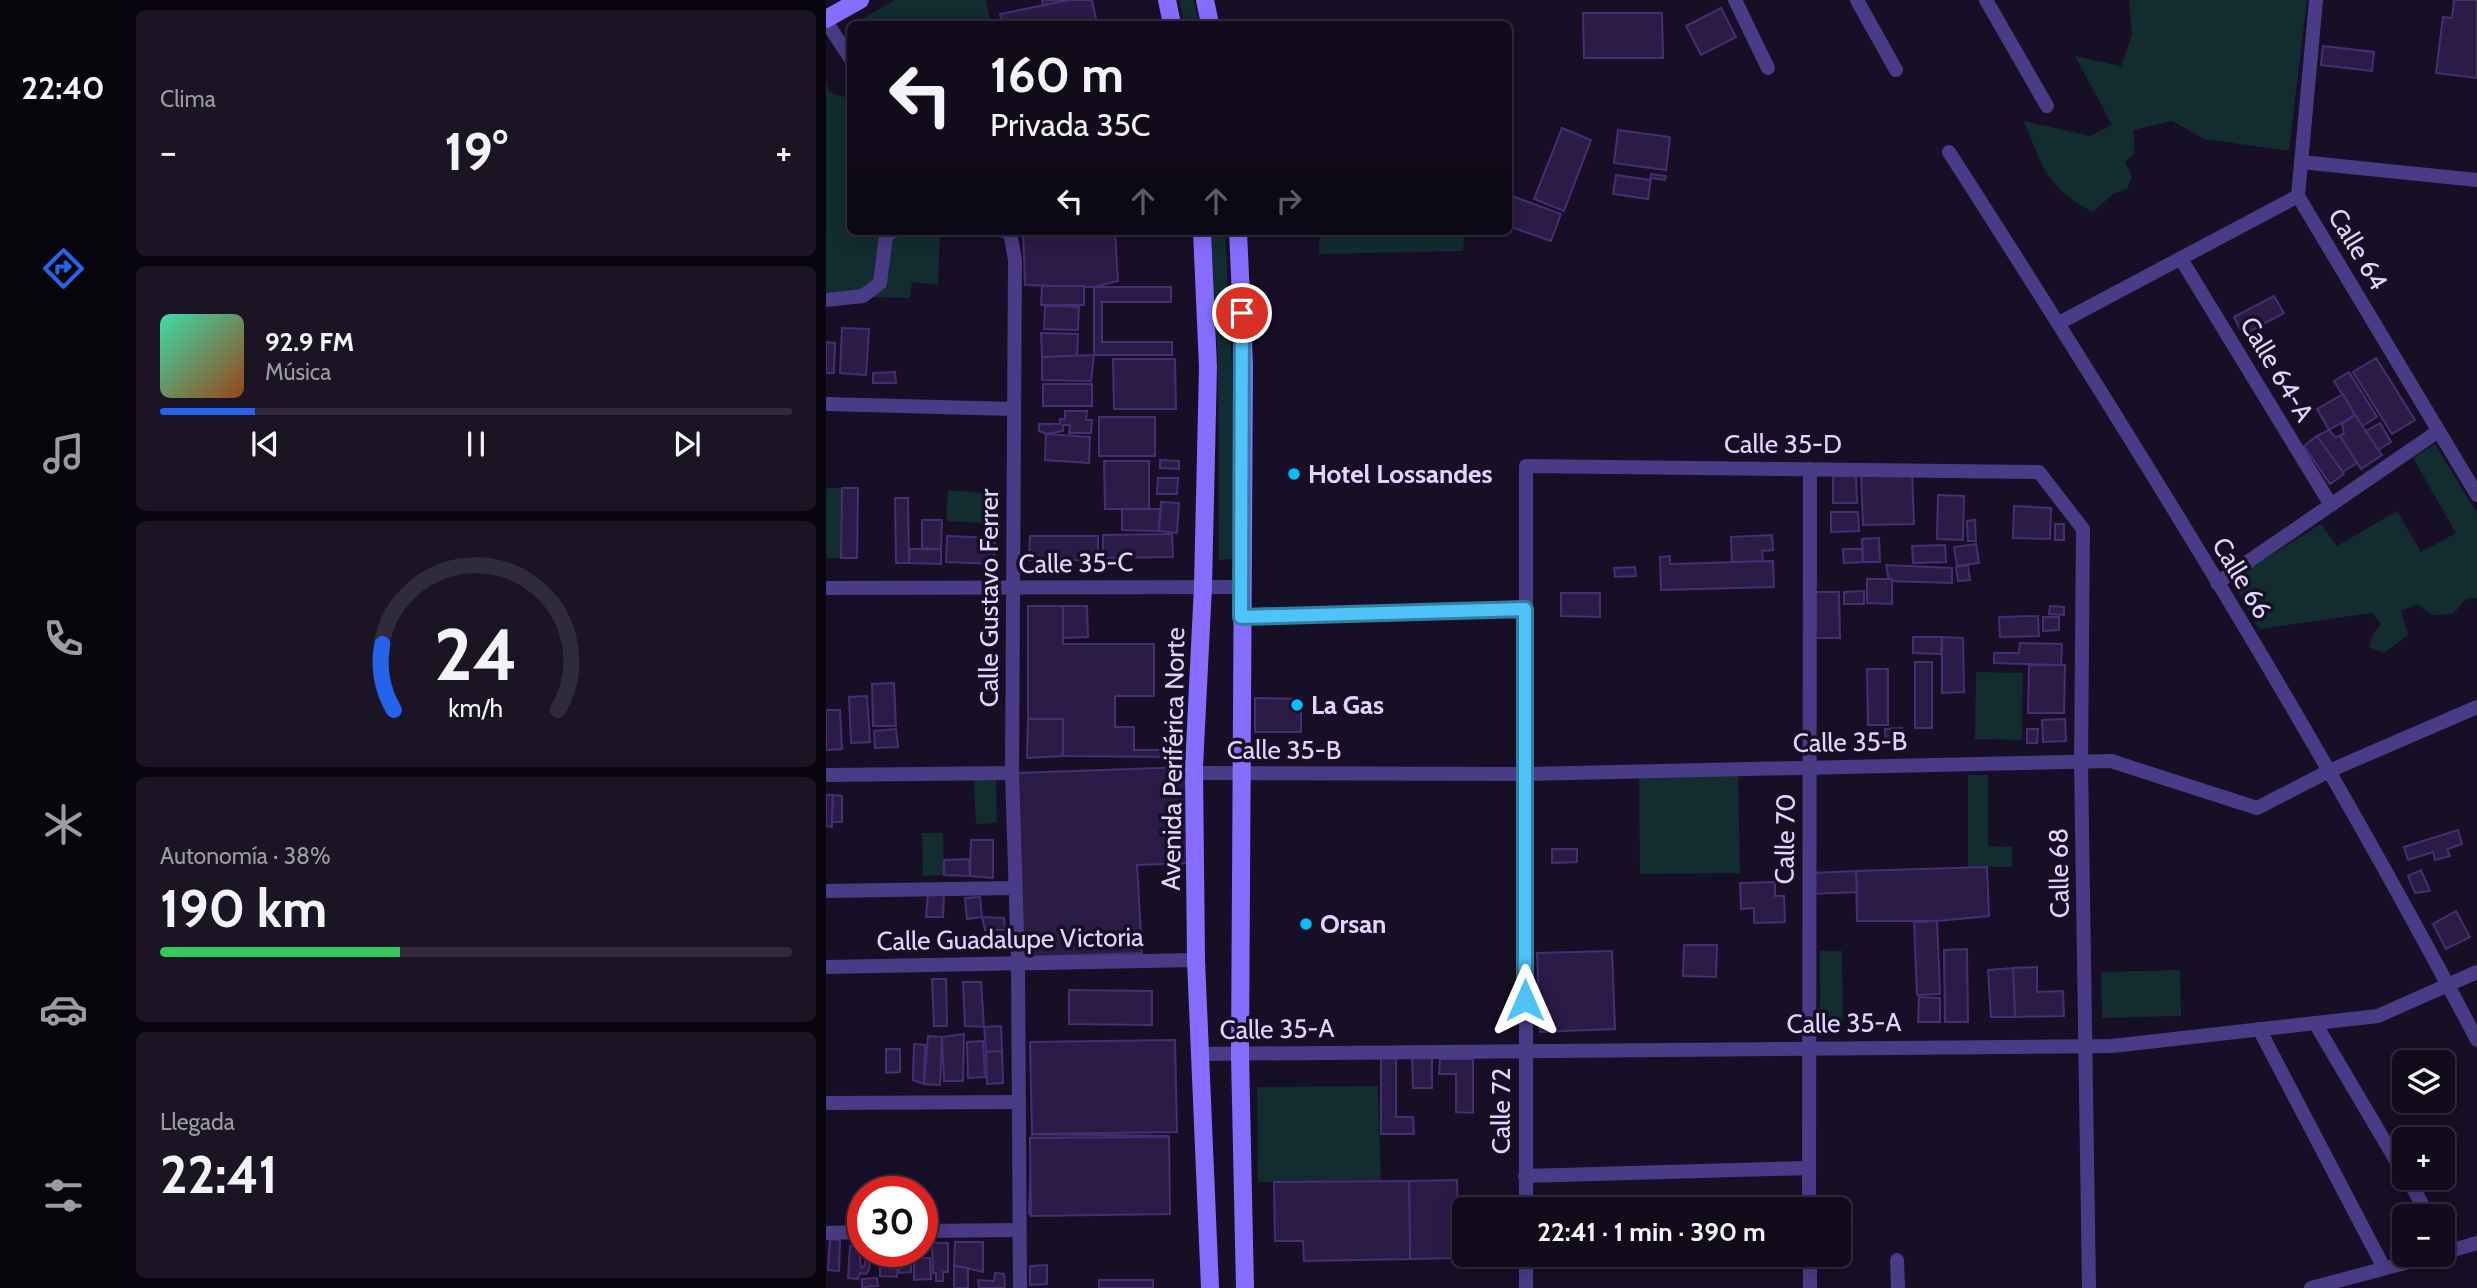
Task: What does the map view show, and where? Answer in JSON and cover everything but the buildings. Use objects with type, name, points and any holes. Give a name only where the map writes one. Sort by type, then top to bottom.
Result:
[{"type":"main road","points":[[826,20],[859,0]]},
{"type":"main road","points":[[1167,0],[1171,21]]},
{"type":"main road","points":[[1205,0],[1209,21]]},
{"type":"main road","name":"Avenida Periférica Norte","points":[[1202,235],[1208,367],[1195,773],[1196,960],[1210,1288]]},
{"type":"main road","points":[[1238,235],[1244,365],[1240,1055],[1245,1288]]},
{"type":"street","points":[[1735,0],[1768,68]]},
{"type":"street","points":[[1857,0],[1896,70]]},
{"type":"street","points":[[1986,0],[2047,106]]},
{"type":"street","name":"Calle 64","points":[[2316,0],[2298,196],[2477,495]]},
{"type":"street","points":[[826,20],[847,53]]},
{"type":"street","name":"Calle 66","points":[[1949,152],[2059,323],[2329,771],[2477,1040]]},
{"type":"street","points":[[2301,162],[2477,180]]},
{"type":"street","points":[[2059,323],[2298,196]]},
{"type":"street","points":[[826,300],[863,296],[880,283],[887,235]]},
{"type":"street","name":"Calle Gustavo Ferrer","points":[[1008,235],[1016,260],[1012,773],[1018,963],[1020,1288]]},
{"type":"street","name":"Calle 64-A","points":[[2180,258],[2331,505]]},
{"type":"street","points":[[826,404],[1013,409]]},
{"type":"street","points":[[2217,583],[2437,432]]},
{"type":"street","name":"Calle 35-D","points":[[1526,466],[2039,472]]},
{"type":"street","name":"Calle 72","points":[[1525,1197],[1526,466]]},
{"type":"street","name":"Calle 70","points":[[1809,1197],[1807,1048],[1811,767],[1810,469]]},
{"type":"street","name":"Calle 68","points":[[2039,472],[2083,529],[2081,762],[2089,1288]]},
{"type":"street","name":"Calle 35-C","points":[[826,588],[1242,587]]},
{"type":"street","points":[[1241,617],[1525,609]]},
{"type":"street","name":"Calle 35-B","points":[[1195,773],[1526,774],[2111,761],[2257,808],[2329,771],[2477,707]]},
{"type":"street","points":[[826,775],[1012,773]]},
{"type":"street","points":[[826,891],[1014,888]]},
{"type":"street","name":"Calle Guadalupe Victoria","points":[[826,967],[1196,960]]},
{"type":"street","name":"Calle 35-A","points":[[1200,1054],[2112,1046],[2378,1016],[2477,972]]},
{"type":"street","points":[[2315,1023],[2392,1152]]},
{"type":"street","points":[[2259,1029],[2384,1268]]},
{"type":"street","points":[[826,1103],[1019,1102]]},
{"type":"street","points":[[1525,1176],[1809,1168]]},
{"type":"street","points":[[938,1231],[1019,1230]]},
{"type":"street","points":[[826,1233],[847,1232]]},
{"type":"street","points":[[2455,1246],[2477,1243]]},
{"type":"street","points":[[1897,1260],[1898,1288]]},
{"type":"street","points":[[2311,1288],[2392,1266]]},
{"type":"street","points":[[1526,1267],[1526,1288]]},
{"type":"street","points":[[1810,1267],[1810,1288]]},
{"type":"green space","points":[[895,0],[986,0],[990,21],[859,21]]},
{"type":"green space","points":[[1179,0],[1194,0],[1198,21],[1183,21]]},
{"type":"green space","points":[[2129,0],[2307,0],[2289,151],[2204,139],[2172,121],[2133,130],[2135,153],[2125,162],[2132,176],[2127,189],[2113,194],[2093,212],[2065,194],[2048,175],[2024,121],[2090,136],[2112,125],[2075,56],[2121,66],[2132,35]]},
{"type":"green space","points":[[826,80],[829,92],[847,98],[847,235],[940,235],[938,285],[912,282],[910,298],[826,296]]},
{"type":"green space","points":[[1211,235],[1225,235],[1232,365],[1234,559],[1219,560],[1218,366]]},
{"type":"green space","points":[[1320,235],[1465,235],[1463,251],[1319,254]]},
{"type":"green space","points":[[2435,444],[2477,513],[2477,598],[2466,599],[2453,614],[2431,615],[2418,604],[2401,611],[2408,635],[2384,653],[2369,647],[2373,634],[2381,624],[2372,613],[2259,629],[2231,580],[2321,524],[2337,546],[2397,511],[2421,552],[2456,533],[2413,458]]},
{"type":"green space","points":[[826,488],[842,488],[841,558],[826,558]]},
{"type":"green space","points":[[948,490],[994,494],[992,524],[946,521]]},
{"type":"green space","points":[[1976,672],[2023,673],[2022,740],[1975,739]]},
{"type":"green space","points":[[1738,769],[1740,873],[1640,874],[1639,770]]},
{"type":"green space","points":[[1968,775],[1988,775],[1988,846],[2012,847],[2012,867],[1968,867]]},
{"type":"green space","points":[[974,780],[996,780],[997,823],[976,824]]},
{"type":"green space","points":[[922,833],[943,833],[944,875],[923,876]]},
{"type":"green space","points":[[1820,951],[1842,951],[1843,1027],[1820,1027]]},
{"type":"green space","points":[[2180,970],[2181,1016],[2102,1018],[2101,972]]},
{"type":"green space","points":[[1378,1086],[1381,1180],[1258,1182],[1257,1087]]},
{"type":"place","name":"Hotel Lossandes","points":[[1294,474]]},
{"type":"place","name":"La Gas","points":[[1297,705]]},
{"type":"place","name":"Orsan","points":[[1306,924]]},
{"type":"route","points":[[1242,313],[1244,365],[1241,617],[1525,609],[1525,1000]]}]
